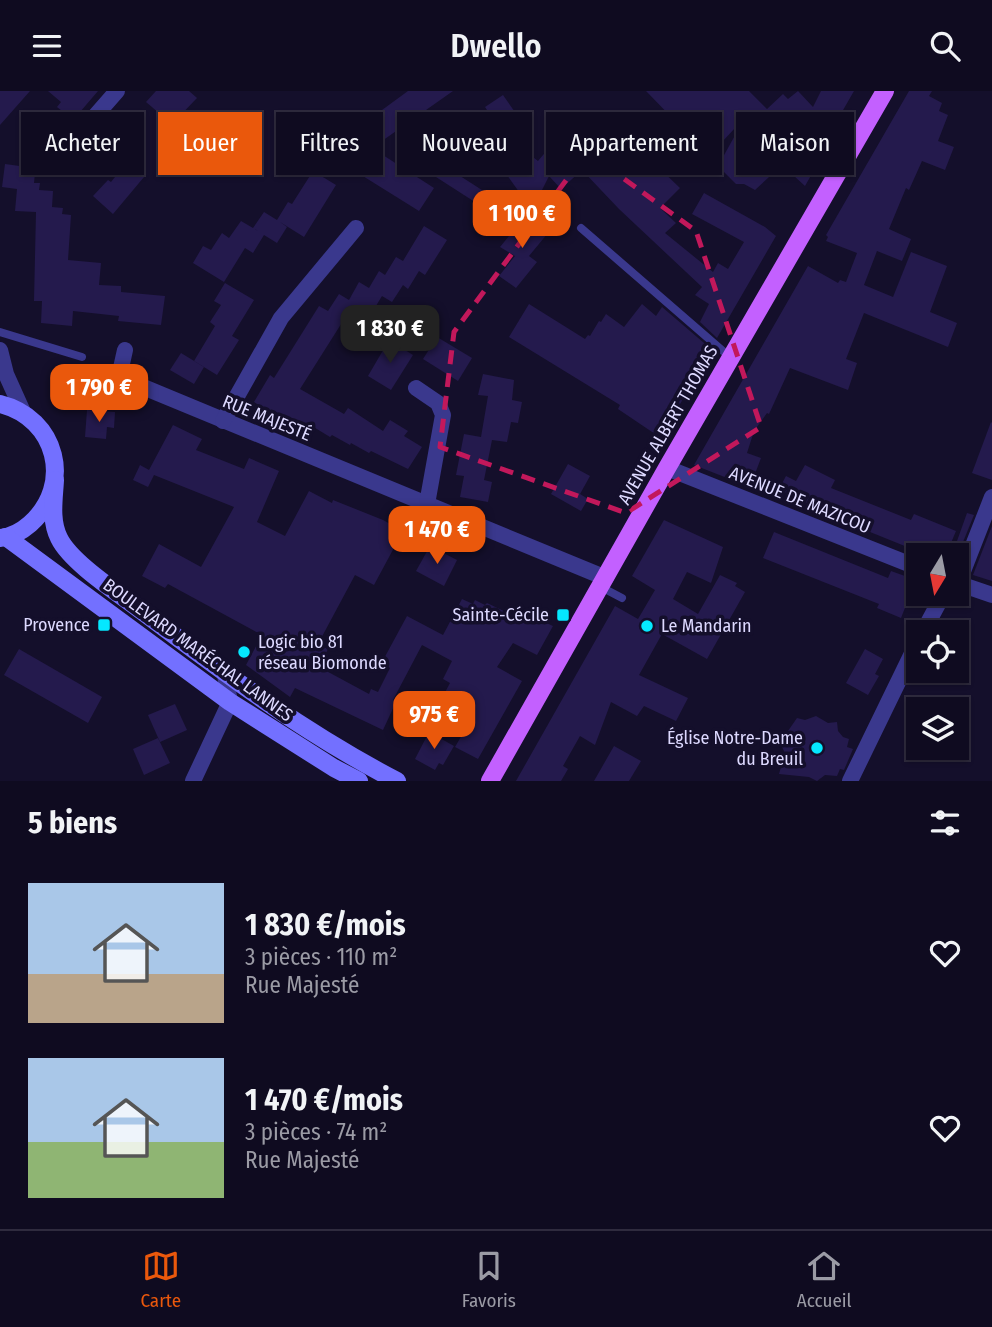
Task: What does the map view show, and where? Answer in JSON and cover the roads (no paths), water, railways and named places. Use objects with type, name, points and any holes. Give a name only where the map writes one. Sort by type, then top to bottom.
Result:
[{"type":"main road","name":"AVENUE ALBERT THOMAS","points":[[490,781],[885,91]]},
{"type":"main road","name":"BOULEVARD MARÉCHAL LANNES","points":[[0,404],[24,414],[39,426],[49,442],[54,460],[54,522],[60,540],[69,552],[94,575],[225,675],[349,757],[397,781]]},
{"type":"main road","name":"BOULEVARD MARÉCHAL LANNES","points":[[3,538],[24,529],[39,516],[49,499],[55,479]]},
{"type":"main road","name":"BOULEVARD MARÉCHAL LANNES","points":[[3,538],[230,702],[359,781]]},
{"type":"street","points":[[99,112],[117,91]]},
{"type":"street","points":[[223,421],[281,318],[356,228]]},
{"type":"street","name":"RUE MAJESTÉ","points":[[125,350],[119,377],[427,504],[603,582]]},
{"type":"street","points":[[0,351],[6,374],[24,414]]},
{"type":"street","points":[[416,388],[438,403],[443,415],[427,504]]},
{"type":"street","name":"AVENUE DE MAZICOU","points":[[667,468],[906,563]]},
{"type":"street","points":[[970,551],[992,496]]},
{"type":"street","points":[[970,588],[992,595]]},
{"type":"street","points":[[850,781],[906,666]]},
{"type":"street","points":[[193,781],[230,702],[225,675]]},
{"type":"lane","points":[[581,228],[731,358]]},
{"type":"lane","points":[[0,332],[82,357]]},
{"type":"lane","points":[[603,582],[622,597]]},
{"type":"place","name":"Sainte-Cécile","points":[[563,615]]},
{"type":"place","name":"Provence","points":[[104,625]]},
{"type":"place","name":"Le Mandarin","points":[[647,626]]},
{"type":"place","name":"Logic bio 81 réseau Biomonde","points":[[244,652]]},
{"type":"place","name":"Église Notre-Dame du Breuil","points":[[817,748]]}]
